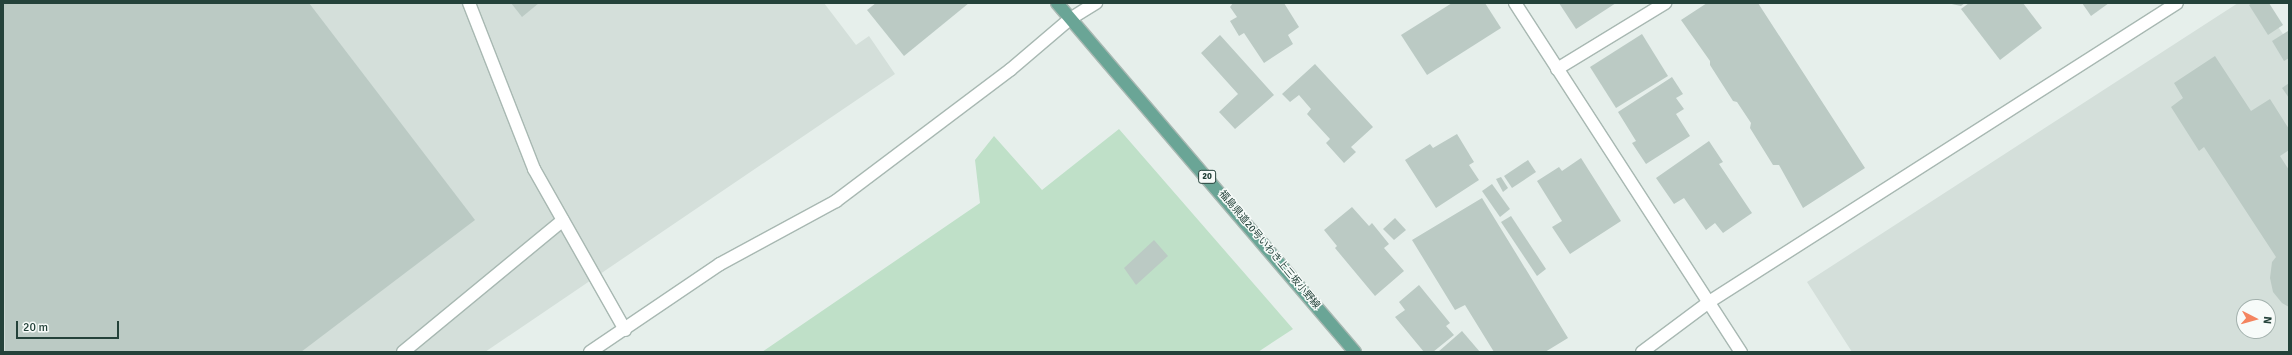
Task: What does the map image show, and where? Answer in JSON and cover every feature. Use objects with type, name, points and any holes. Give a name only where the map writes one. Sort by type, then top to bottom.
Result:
[{"type":"main road","name":"福島県道20号いわき上三坂小野線","points":[[1057,3],[1122,77],[1354,352]]},
{"type":"street","points":[[469,3],[534,169],[625,330]]},
{"type":"street","points":[[590,352],[625,330],[720,264],[836,201],[1010,70],[1070,19],[1096,3]]},
{"type":"street","points":[[1515,3],[1741,352]]},
{"type":"street","points":[[1557,69],[1665,3]]},
{"type":"street","points":[[1642,352],[1709,302],[2161,7],[2177,3]]},
{"type":"street","points":[[404,352],[563,220]]},
{"type":"shaded area","points":[[3,3],[824,3],[856,45],[869,36],[895,74],[485,352],[3,352]]},
{"type":"shaded area","points":[[2238,3],[2262,3],[2289,43],[2289,352],[1852,352],[1807,282]]},
{"type":"green space","points":[[1119,129],[1293,329],[1258,352],[762,352],[980,203],[975,160],[994,136],[1042,190]]},
{"type":"building","points":[[3,3],[309,3],[475,220],[301,352],[5,352]]},
{"type":"building","points":[[511,3],[539,3],[522,17]]},
{"type":"building","points":[[876,3],[969,3],[904,56],[867,10]]},
{"type":"building","points":[[1233,3],[1284,3],[1299,27],[1288,35],[1293,44],[1264,63],[1244,33],[1239,36],[1230,21],[1237,17],[1230,7]]},
{"type":"building","points":[[1452,3],[1485,3],[1501,28],[1427,75],[1401,35]]},
{"type":"building","points":[[1559,3],[1616,3],[1576,29]]},
{"type":"building","points":[[1707,3],[1758,3],[1865,168],[1803,208],[1779,165],[1773,165],[1750,128],[1751,123],[1737,102],[1733,101],[1710,65],[1710,61],[1681,20]]},
{"type":"building","points":[[1947,3],[1965,3],[1961,6]]},
{"type":"building","points":[[1969,3],[2023,3],[2042,28],[2000,60],[1961,9]]},
{"type":"building","points":[[2082,3],[2109,3],[2091,16]]},
{"type":"building","points":[[2252,3],[2269,3],[2283,25],[2268,35],[2249,5]]},
{"type":"building","points":[[2288,31],[2289,58],[2284,61],[2272,41]]},
{"type":"building","points":[[1642,34],[1668,76],[1616,108],[1590,67]]},
{"type":"building","points":[[1220,35],[1274,95],[1235,129],[1219,112],[1238,94],[1201,53]]},
{"type":"building","points":[[2215,56],[2251,111],[2270,99],[2289,129],[2289,150],[2280,156],[2289,170],[2289,307],[2282,303],[2273,292],[2270,278],[2272,262],[2276,257],[2204,147],[2199,151],[2171,107],[2183,98],[2174,83]]},
{"type":"building","points":[[1315,64],[1373,127],[1351,147],[1356,152],[1344,163],[1326,143],[1330,139],[1307,114],[1311,109],[1299,95],[1290,102],[1282,94]]},
{"type":"building","points":[[1672,77],[1683,94],[1676,98],[1684,109],[1676,114],[1690,136],[1646,164],[1632,143],[1636,141],[1618,112]]},
{"type":"building","points":[[2289,83],[2289,98],[2282,88]]},
{"type":"building","points":[[1457,134],[1474,162],[1469,165],[1479,180],[1436,208],[1405,160],[1430,144],[1433,148]]},
{"type":"building","points":[[1709,141],[1723,162],[1719,164],[1752,213],[1723,233],[1715,223],[1706,230],[1684,198],[1674,204],[1656,178]]},
{"type":"building","points":[[1581,158],[1621,221],[1570,254],[1552,227],[1562,221],[1537,181],[1559,167],[1562,171]]},
{"type":"building","points":[[1528,160],[1536,172],[1512,188],[1504,176]]},
{"type":"building","points":[[1501,177],[1508,188],[1503,192],[1496,179]]},
{"type":"building","points":[[1492,184],[1510,209],[1500,217],[1482,191]]},
{"type":"building","points":[[1482,198],[1568,338],[1545,352],[1494,352],[1465,305],[1455,310],[1412,240]]},
{"type":"building","points":[[1352,207],[1369,226],[1372,223],[1389,244],[1384,248],[1404,271],[1375,296],[1335,248],[1337,246],[1324,230]]},
{"type":"building","points":[[1511,216],[1546,269],[1537,276],[1501,222]]},
{"type":"building","points":[[1395,218],[1406,230],[1394,240],[1383,229]]},
{"type":"building","points":[[1154,240],[1168,256],[1136,285],[1124,268]]},
{"type":"building","points":[[1419,285],[1450,323],[1446,326],[1454,335],[1433,352],[1424,352],[1395,317],[1405,310],[1399,302]]},
{"type":"building","points":[[1462,331],[1480,352],[1438,352]]}]
